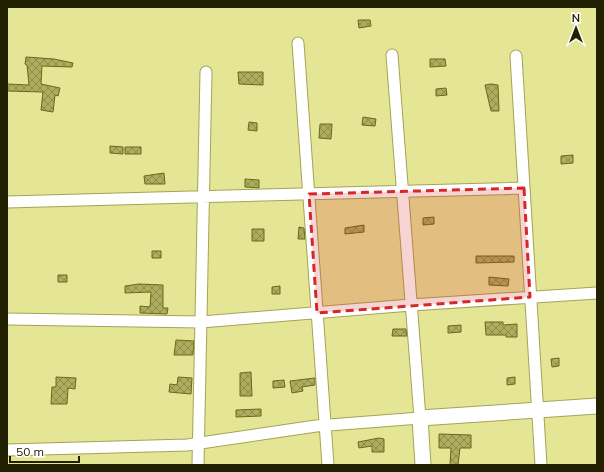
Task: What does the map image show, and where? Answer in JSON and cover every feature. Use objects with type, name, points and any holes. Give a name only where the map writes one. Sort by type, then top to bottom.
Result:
[{"type":"street","points":[[298,43],[328,465]]},
{"type":"street","points":[[392,55],[423,465]]},
{"type":"street","points":[[516,56],[541,465]]},
{"type":"street","points":[[198,465],[206,72]]},
{"type":"street","points":[[7,202],[524,188]]},
{"type":"street","points":[[7,319],[201,322],[411,305],[597,293]]},
{"type":"street","points":[[7,450],[187,445],[325,425],[597,406]]},
{"type":"highlighted area","points":[[524,188],[530,297],[317,313],[309,194]]},
{"type":"building","points":[[358,20],[370,20],[371,26],[359,28]]},
{"type":"building","points":[[26,57],[54,59],[73,63],[72,67],[42,66],[41,84],[60,88],[58,96],[55,95],[53,112],[41,110],[43,92],[7,91],[7,84],[29,85],[27,65],[25,64]]},
{"type":"building","points":[[430,59],[445,59],[446,66],[430,67]]},
{"type":"building","points":[[238,72],[263,72],[263,85],[239,84]]},
{"type":"building","points":[[485,85],[498,85],[499,111],[491,111]]},
{"type":"building","points":[[446,88],[447,95],[436,96],[436,89]]},
{"type":"building","points":[[363,117],[376,119],[375,126],[362,125]]},
{"type":"building","points":[[249,122],[257,123],[257,131],[248,130]]},
{"type":"building","points":[[320,124],[332,124],[331,139],[319,138]]},
{"type":"building","points":[[110,146],[123,147],[123,154],[110,153]]},
{"type":"building","points":[[125,147],[141,147],[141,154],[125,154]]},
{"type":"building","points":[[573,155],[573,163],[561,164],[561,156]]},
{"type":"building","points":[[164,173],[165,184],[145,184],[144,176]]},
{"type":"building","points":[[245,179],[259,180],[259,188],[245,187]]},
{"type":"building","points":[[434,217],[434,224],[423,225],[423,218]]},
{"type":"building","points":[[364,225],[364,232],[345,234],[345,228]]},
{"type":"building","points":[[299,227],[304,228],[305,239],[298,239]]},
{"type":"building","points":[[252,229],[264,229],[264,241],[252,241]]},
{"type":"building","points":[[152,251],[161,251],[161,258],[152,258]]},
{"type":"building","points":[[476,256],[514,256],[514,262],[476,263]]},
{"type":"building","points":[[58,275],[67,275],[67,282],[58,282]]},
{"type":"building","points":[[489,277],[509,279],[508,286],[489,285]]},
{"type":"building","points":[[139,284],[163,285],[163,308],[168,308],[167,314],[140,313],[140,306],[150,307],[151,292],[125,293],[125,286]]},
{"type":"building","points":[[280,286],[280,294],[272,294],[272,287]]},
{"type":"building","points":[[485,322],[503,322],[503,325],[517,324],[517,337],[506,337],[506,335],[486,335]]},
{"type":"building","points":[[461,325],[461,332],[448,333],[448,326]]},
{"type":"building","points":[[393,329],[406,329],[407,336],[392,336]]},
{"type":"building","points":[[176,340],[194,341],[193,355],[174,355]]},
{"type":"building","points":[[559,358],[559,366],[552,367],[551,359]]},
{"type":"building","points":[[251,372],[252,396],[240,396],[240,373]]},
{"type":"building","points":[[56,377],[76,378],[75,389],[68,388],[67,404],[51,404],[52,387],[56,387]]},
{"type":"building","points":[[178,377],[192,378],[191,394],[169,392],[170,384],[177,385]]},
{"type":"building","points":[[515,377],[515,384],[507,385],[507,378]]},
{"type":"building","points":[[315,378],[315,385],[302,387],[303,391],[292,393],[290,381]]},
{"type":"building","points":[[284,380],[285,387],[273,388],[273,381]]},
{"type":"building","points":[[261,409],[261,416],[236,417],[236,410]]},
{"type":"building","points":[[439,434],[471,435],[471,448],[460,448],[458,465],[450,465],[451,448],[439,448]]},
{"type":"building","points":[[379,438],[384,439],[384,452],[372,452],[372,446],[359,448],[358,442]]}]
